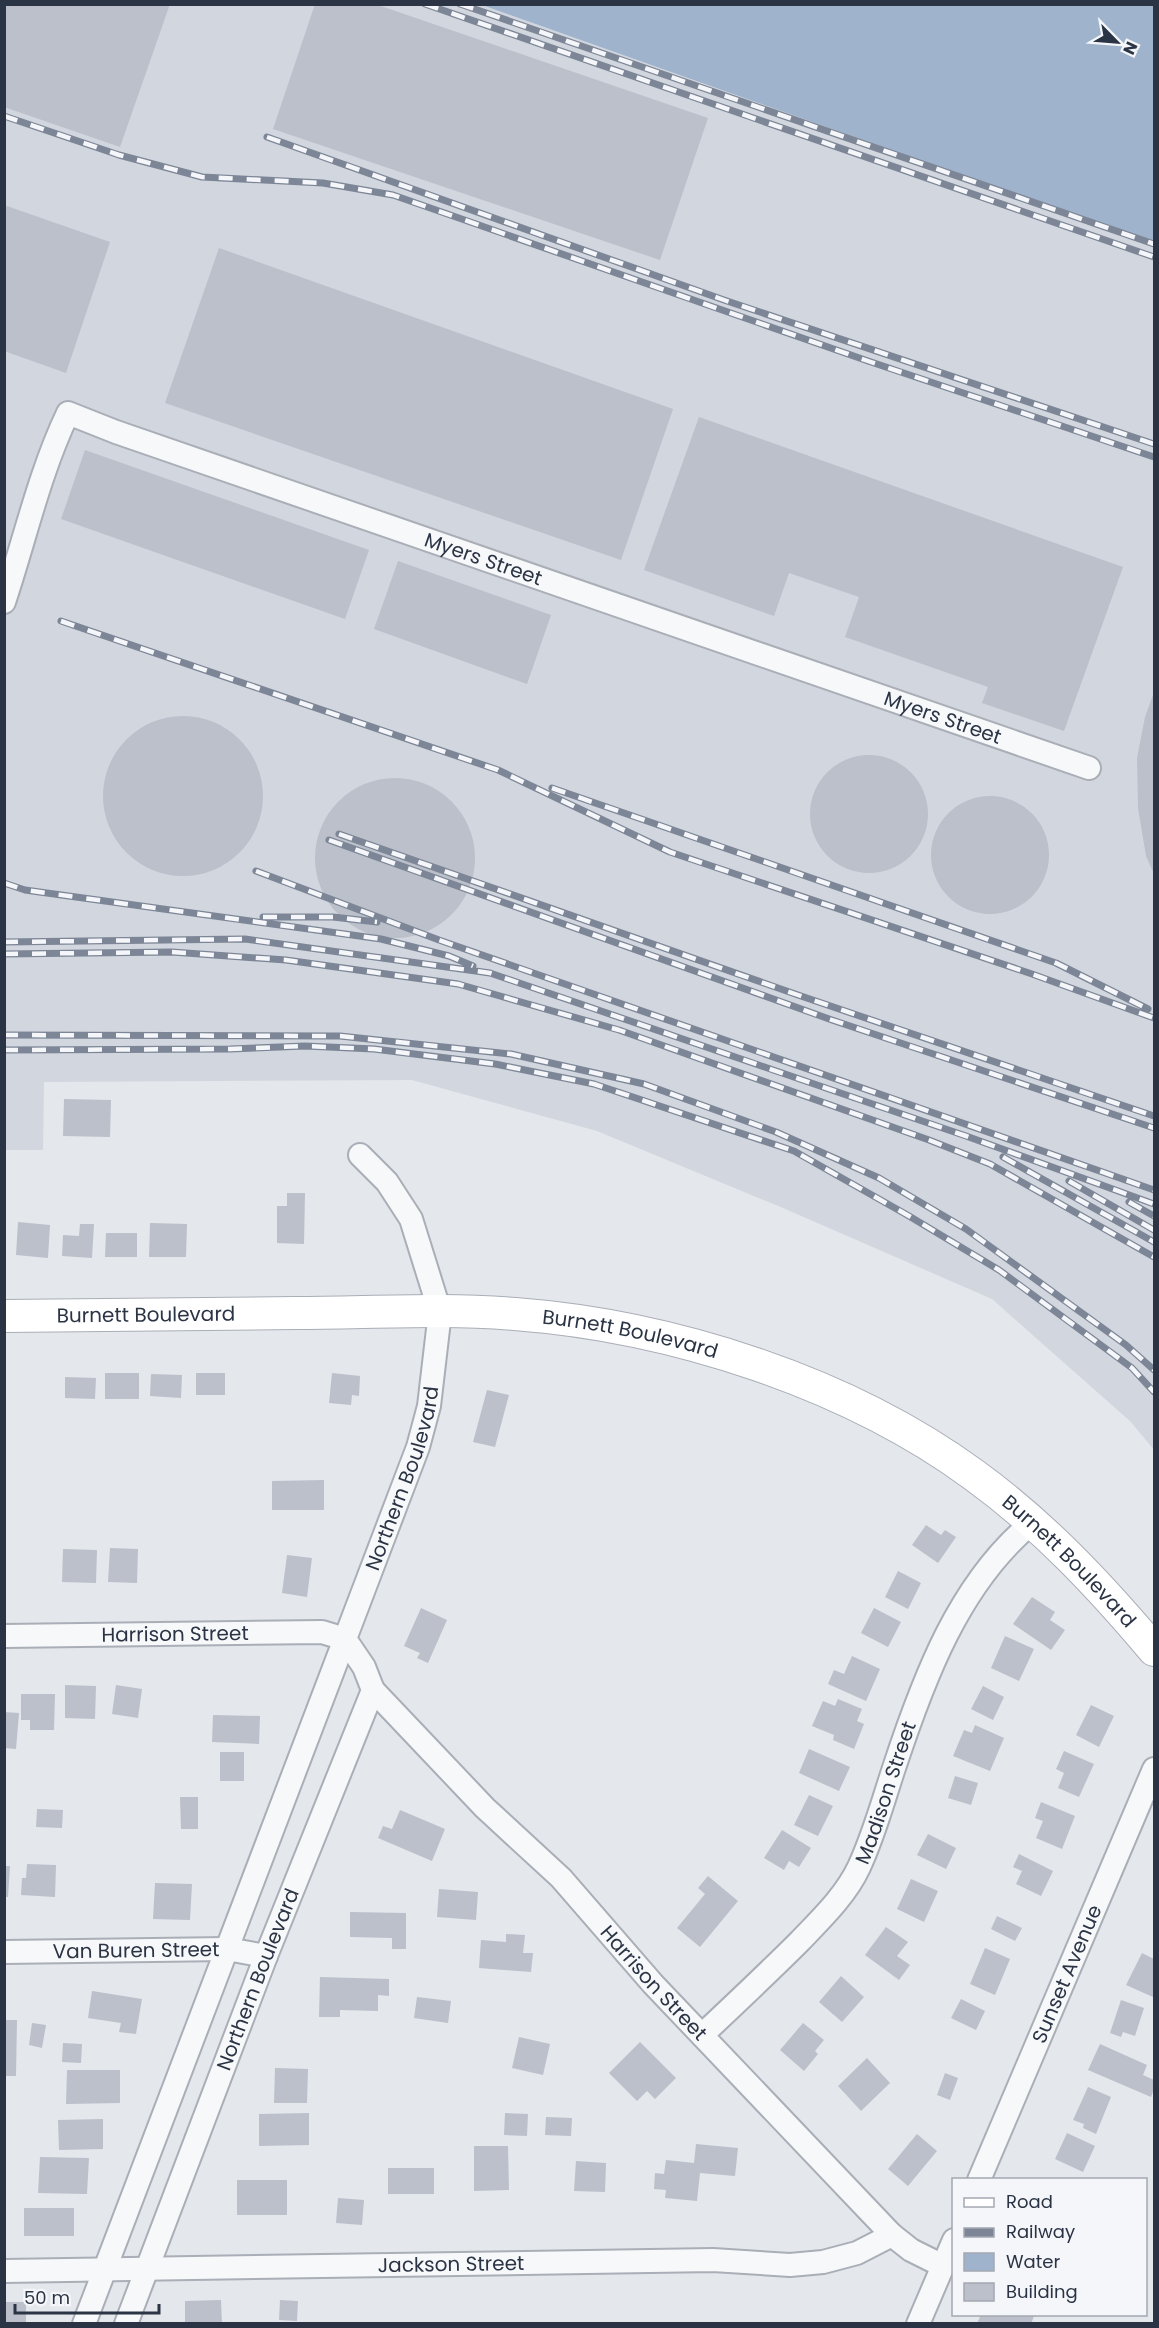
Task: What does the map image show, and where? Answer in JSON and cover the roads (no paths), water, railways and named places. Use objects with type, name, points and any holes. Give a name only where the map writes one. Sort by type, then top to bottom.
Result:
[{"type":"main road","name":"Burnett Boulevard","points":[[4,1316],[441,1312],[513,1314],[609,1326],[689,1344],[778,1372],[864,1410],[972,1473],[1033,1522],[1107,1595],[1155,1650]]},
{"type":"street","name":"Myers Street","points":[[4,602],[30,512],[57,436],[68,413],[116,432],[1089,768]]},
{"type":"street","points":[[360,1155],[387,1182],[408,1212],[441,1312]]},
{"type":"street","name":"Northern Boulevard","points":[[84,2324],[418,1447],[429,1406],[441,1312]]},
{"type":"street","name":"Madison Street","points":[[702,2036],[814,1926],[851,1881],[868,1844],[898,1755],[945,1638],[985,1571],[1033,1522]]},
{"type":"street","name":"Harrison Street","points":[[4,1636],[322,1632],[345,1639]]},
{"type":"street","points":[[345,1639],[364,1667],[373,1690]]},
{"type":"street","name":"Northern Boulevard","points":[[126,2324],[266,1956],[373,1690]]},
{"type":"street","name":"Harrison Street","points":[[373,1690],[485,1808],[561,1878],[702,2036],[892,2235],[911,2250],[943,2266]]},
{"type":"street","name":"Sunset Avenue","points":[[981,2178],[1155,1769]]},
{"type":"street","name":"Van Buren Street","points":[[4,1952],[227,1949],[266,1956]]},
{"type":"street","name":"Jackson Street","points":[[4,2271],[713,2260],[790,2265],[845,2258],[892,2235]]},
{"type":"street","points":[[918,2324],[952,2245]]},
{"type":"water","points":[[482,5],[1154,5],[1154,243]]},
{"type":"railway","points":[[425,4],[1154,257]]},
{"type":"railway","points":[[460,4],[1154,244]]},
{"type":"railway","points":[[4,116],[119,155],[202,177],[323,183],[393,195],[868,361],[1154,457]]},
{"type":"railway","points":[[267,137],[724,300],[1154,444]]},
{"type":"railway","points":[[61,621],[498,770],[670,852],[1032,974],[1154,1018]]},
{"type":"railway","points":[[552,788],[1056,963],[1148,1009]]},
{"type":"railway","points":[[339,834],[798,995],[1154,1116]]},
{"type":"railway","points":[[329,840],[832,1020],[1154,1128]]},
{"type":"railway","points":[[256,871],[439,940],[1154,1190]]},
{"type":"railway","points":[[4,883],[25,890],[381,939],[449,956],[473,966]]},
{"type":"railway","points":[[263,917],[333,917],[377,922]]},
{"type":"railway","points":[[4,942],[245,939],[490,973],[966,1136],[1154,1204]]},
{"type":"railway","points":[[4,954],[172,952],[286,960],[458,984],[619,1030],[929,1140],[990,1164],[1154,1257]]},
{"type":"railway","points":[[4,1035],[340,1036],[511,1054],[644,1084],[776,1132],[879,1178],[966,1229],[1126,1345],[1154,1370]]},
{"type":"railway","points":[[4,1050],[230,1049],[305,1046],[374,1049],[495,1064],[594,1084],[794,1151],[999,1270],[1132,1368],[1154,1392]]},
{"type":"railway","points":[[1003,1157],[1154,1242]]},
{"type":"railway","points":[[1069,1181],[1154,1230]]},
{"type":"railway","points":[[1129,1202],[1154,1216]]}]
